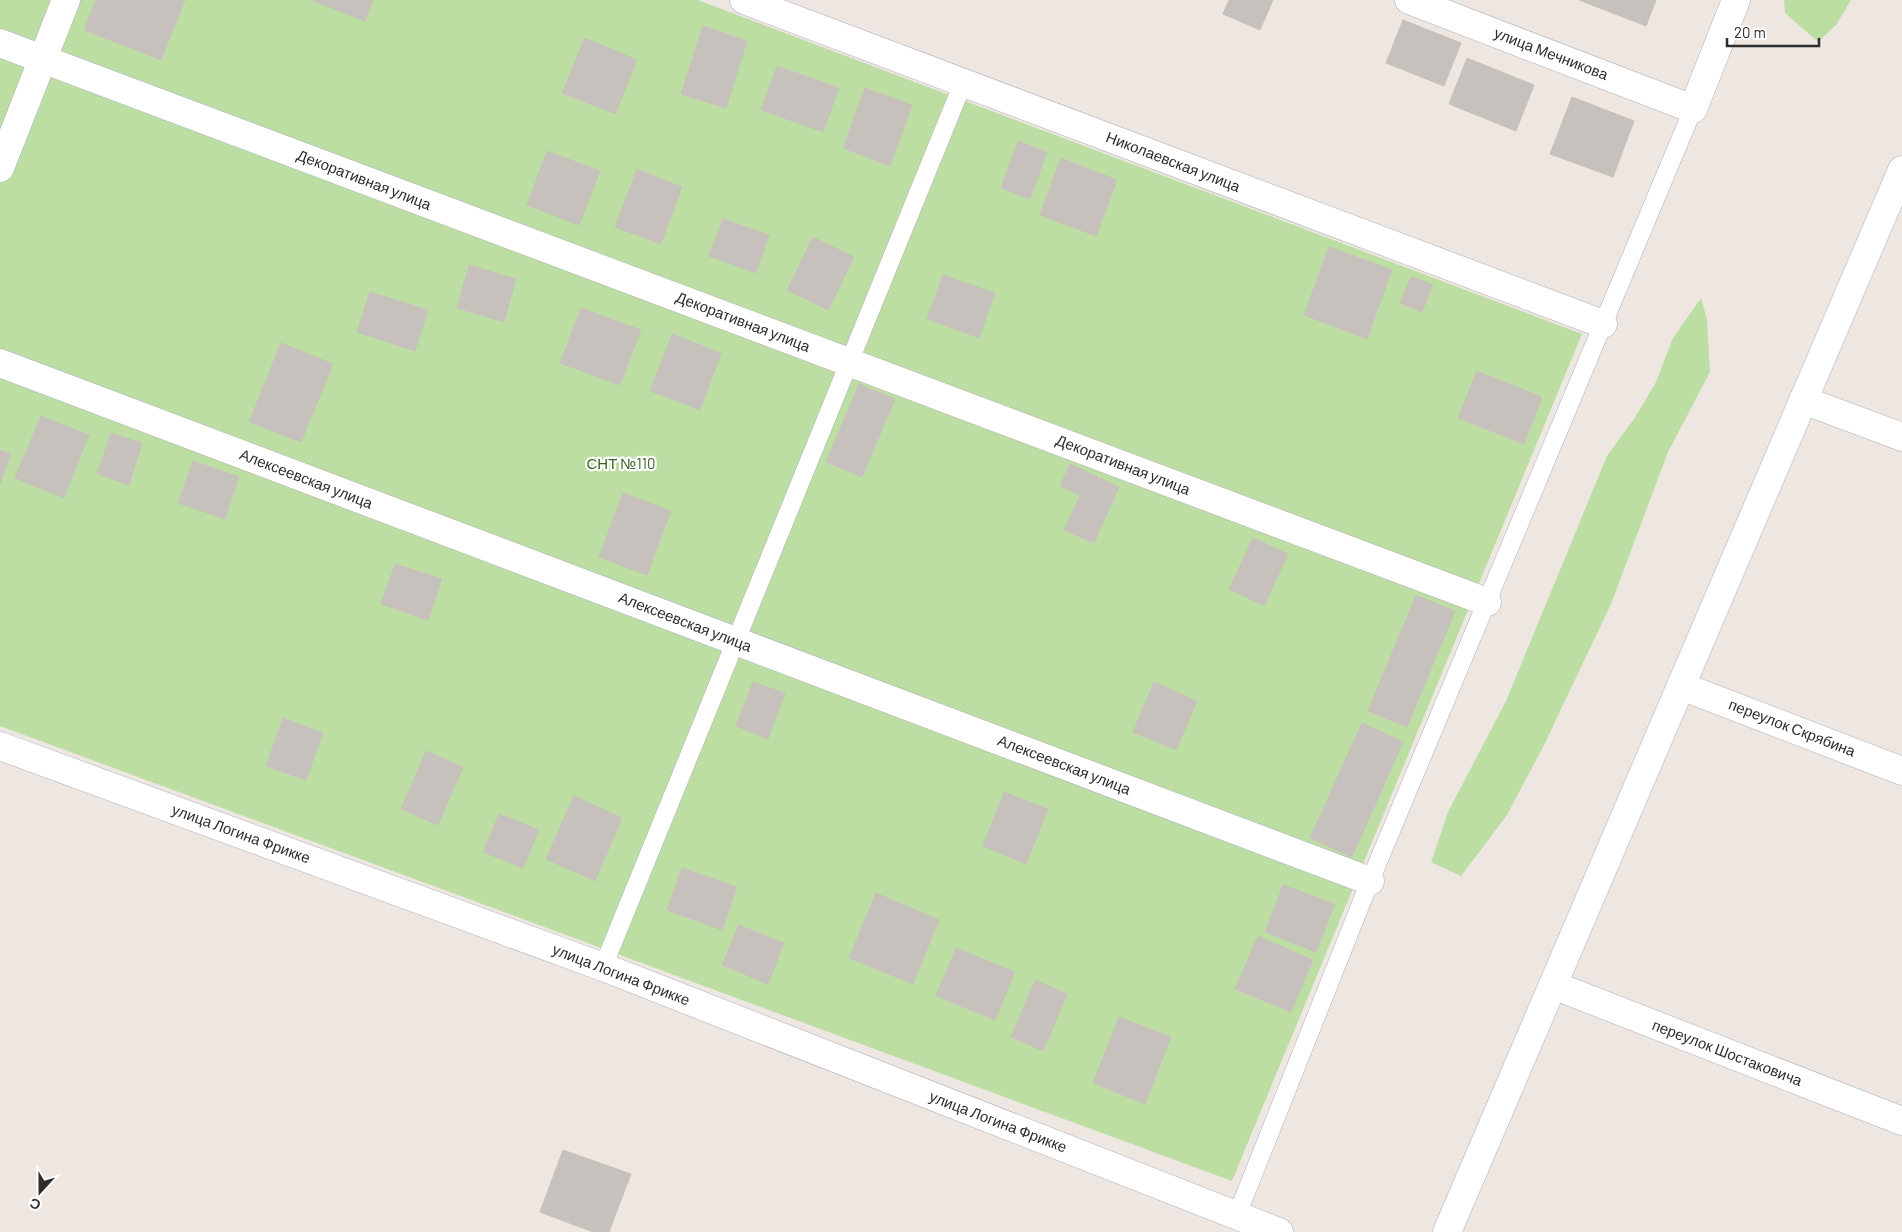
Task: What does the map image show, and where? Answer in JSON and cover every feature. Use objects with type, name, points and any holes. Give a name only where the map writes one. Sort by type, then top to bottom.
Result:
[{"type":"street","points":[[0,168],[66,0]]},
{"type":"street","name":"Николаевская улица","points":[[744,0],[1603,324]]},
{"type":"street","name":"улица Мечникова","points":[[1409,0],[1694,109]]},
{"type":"street","points":[[1694,109],[1736,0]]},
{"type":"street","name":"Декоративная улица","points":[[0,43],[1487,602]]},
{"type":"street","points":[[1447,1232],[1902,170]]},
{"type":"street","name":"Алексеевская улица","points":[[0,363],[1370,881]]},
{"type":"street","points":[[1803,400],[1902,437]]},
{"type":"street","name":"переулок Скрябина","points":[[1681,686],[1902,771]]},
{"type":"street","name":"улица Логина Фрикке","points":[[0,746],[603,967],[1278,1232]]},
{"type":"street","name":"переулок Шостаковича","points":[[1553,985],[1902,1121]]},
{"type":"lane","points":[[603,967],[963,83]]},
{"type":"lane","points":[[1237,1215],[1370,881],[1694,109]]},
{"type":"green space","name":"СНТ №110","points":[[0,0],[698,0],[1582,334],[1232,1181],[0,726]]},
{"type":"green space","points":[[1784,0],[1851,0],[1836,25],[1818,42],[1785,13]]},
{"type":"green space","points":[[1701,298],[1707,319],[1710,372],[1668,452],[1611,604],[1544,745],[1507,815],[1461,876],[1431,862],[1448,812],[1506,701],[1607,456],[1634,419],[1656,382],[1673,338]]},
{"type":"building","points":[[96,0],[185,0],[161,60],[84,30]]},
{"type":"building","points":[[311,0],[373,0],[365,21]]},
{"type":"building","points":[[1229,0],[1273,0],[1260,30],[1223,14]]},
{"type":"building","points":[[1579,0],[1656,0],[1646,26]]},
{"type":"building","points":[[1403,20],[1461,43],[1444,86],[1386,63]]},
{"type":"building","points":[[703,26],[747,41],[726,108],[681,94]]},
{"type":"building","points":[[585,38],[637,60],[615,114],[562,93]]},
{"type":"building","points":[[1467,58],[1534,85],[1516,131],[1449,104]]},
{"type":"building","points":[[777,66],[839,88],[823,132],[761,110]]},
{"type":"building","points":[[865,88],[912,105],[890,166],[843,148]]},
{"type":"building","points":[[1572,97],[1634,121],[1613,177],[1550,154]]},
{"type":"building","points":[[1018,141],[1047,152],[1030,199],[1001,188]]},
{"type":"building","points":[[547,151],[600,171],[579,225],[527,205]]},
{"type":"building","points":[[1061,158],[1117,180],[1096,236],[1040,215]]},
{"type":"building","points":[[637,169],[682,187],[661,244],[615,227]]},
{"type":"building","points":[[723,219],[769,235],[756,273],[709,256]]},
{"type":"building","points":[[813,237],[854,257],[828,310],[787,290]]},
{"type":"building","points":[[1329,247],[1392,270],[1367,339],[1304,315]]},
{"type":"building","points":[[469,265],[516,279],[504,322],[457,308]]},
{"type":"building","points":[[943,275],[995,293],[979,338],[927,319]]},
{"type":"building","points":[[1411,277],[1433,285],[1422,312],[1400,303]]},
{"type":"building","points":[[370,292],[428,310],[415,351],[357,332]]},
{"type":"building","points":[[581,308],[641,330],[620,385],[560,363]]},
{"type":"building","points":[[672,334],[721,353],[700,410],[650,391]]},
{"type":"building","points":[[281,343],[333,364],[301,442],[249,422]]},
{"type":"building","points":[[1477,371],[1542,397],[1524,444],[1458,418]]},
{"type":"building","points":[[859,384],[895,399],[862,477],[826,462]]},
{"type":"building","points":[[41,416],[89,435],[64,498],[15,478]]},
{"type":"building","points":[[111,433],[142,443],[129,485],[97,474]]},
{"type":"building","points":[[0,450],[11,454],[0,484]]},
{"type":"building","points":[[193,461],[239,477],[225,519],[178,503]]},
{"type":"building","points":[[1070,464],[1119,487],[1094,543],[1064,530],[1080,495],[1060,486]]},
{"type":"building","points":[[623,493],[671,511],[647,575],[599,557]]},
{"type":"building","points":[[1253,538],[1288,554],[1264,606],[1229,589]]},
{"type":"building","points":[[395,564],[442,579],[428,620],[381,604]]},
{"type":"building","points":[[1416,595],[1455,611],[1407,727],[1368,711]]},
{"type":"building","points":[[753,682],[785,693],[768,739],[736,726]]},
{"type":"building","points":[[1154,682],[1197,701],[1176,750],[1133,732]]},
{"type":"building","points":[[283,718],[323,733],[306,780],[266,766]]},
{"type":"building","points":[[1362,723],[1403,742],[1352,857],[1310,838]]},
{"type":"building","points":[[426,751],[463,767],[438,825],[401,809]]},
{"type":"building","points":[[1004,792],[1048,809],[1026,864],[983,846]]},
{"type":"building","points":[[574,796],[622,818],[595,881],[546,859]]},
{"type":"building","points":[[499,814],[539,830],[523,868],[483,852]]},
{"type":"building","points":[[682,868],[737,887],[722,930],[667,910]]},
{"type":"building","points":[[1283,885],[1335,904],[1316,952],[1265,932]]},
{"type":"building","points":[[876,893],[939,920],[913,984],[849,958]]},
{"type":"building","points":[[739,925],[784,943],[768,984],[722,965]]},
{"type":"building","points":[[1258,936],[1313,960],[1291,1012],[1235,989]]},
{"type":"building","points":[[956,948],[1015,972],[995,1020],[936,996]]},
{"type":"building","points":[[1035,980],[1067,994],[1043,1051],[1011,1037]]},
{"type":"building","points":[[1119,1017],[1171,1037],[1145,1104],[1093,1083]]},
{"type":"building","points":[[563,1150],[631,1174],[609,1232],[593,1232],[540,1212]]}]
